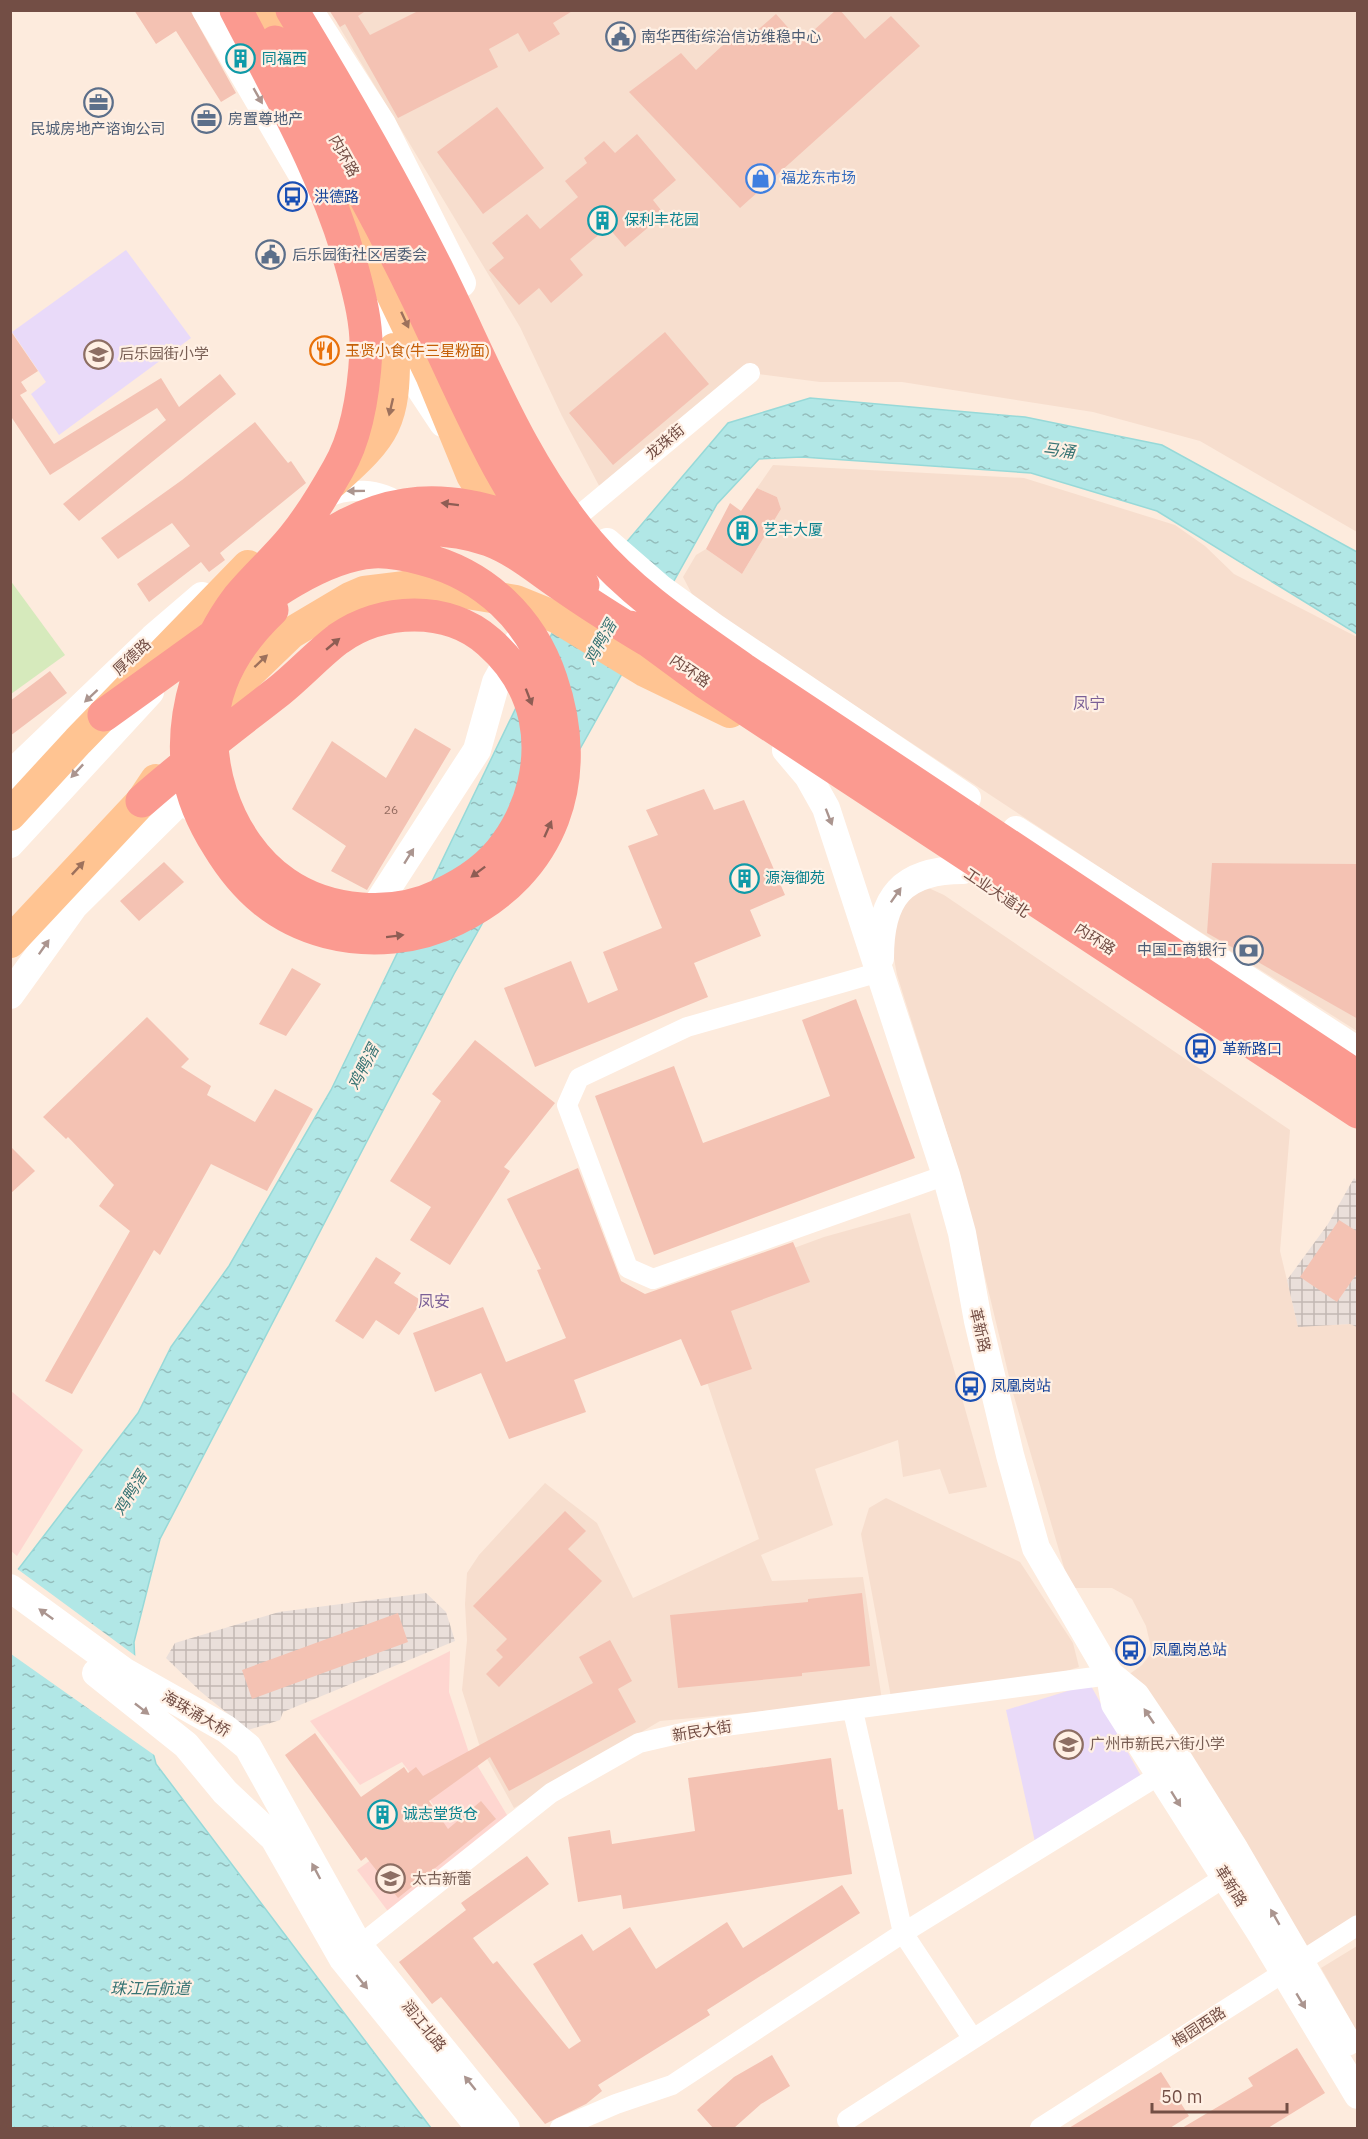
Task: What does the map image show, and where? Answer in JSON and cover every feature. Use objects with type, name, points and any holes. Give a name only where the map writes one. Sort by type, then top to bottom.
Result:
[{"type":"highway","points":[[104,715],[187,668],[278,590],[304,575],[345,559],[373,552],[407,555],[450,566],[489,589],[520,619],[546,661],[562,710],[566,747],[562,785],[550,826],[541,844],[512,880],[495,895],[456,919],[436,928],[390,937],[369,938],[324,931],[304,925],[265,904],[232,870],[204,824],[188,776],[186,748],[192,702],[187,668],[238,597],[295,535],[341,465],[354,431],[363,382],[366,343],[361,300],[330,197],[236,10]]},
{"type":"highway","name":"内环路","points":[[255,10],[348,164],[418,300],[503,478],[565,566],[595,598],[655,632],[1118,920],[1358,1077]]},
{"type":"highway","name":"内环路","points":[[292,10],[355,114],[396,188],[509,420],[537,472],[655,632],[736,702],[1358,1112]]},
{"type":"highway","points":[[187,668],[278,574],[315,542],[357,518],[416,502],[442,502],[504,514],[547,532],[585,554],[655,632]]},
{"type":"highway","points":[[142,801],[204,747],[281,690],[339,639],[367,623],[386,618],[435,616],[481,635],[516,671],[530,696],[538,742],[536,773],[527,808],[518,828],[489,864],[471,878],[431,899],[409,906],[366,909],[321,901],[285,884],[256,857],[241,835],[219,784],[212,751],[220,686],[248,634],[277,604],[339,553],[372,537],[409,531],[464,534],[489,540],[655,632]]},
{"type":"highway","points":[[181,800],[281,690]]},
{"type":"main road","points":[[236,10],[323,151],[431,375],[472,475],[512,538],[563,608]]},
{"type":"main road","points":[[266,10],[327,93],[388,198],[503,437],[546,505],[564,527],[598,559],[655,632]]},
{"type":"main road","points":[[10,815],[304,508],[369,449],[390,413],[394,391],[394,349]]},
{"type":"main road","points":[[10,942],[142,801],[184,741],[221,699],[291,633],[313,618],[364,592],[405,588],[470,591],[563,608],[655,632]]},
{"type":"main road","name":"工业大道北","points":[[655,632],[730,712],[786,750],[971,859],[1140,945],[1223,1000],[1358,1130]]},
{"type":"main road","name":"工业大道北","points":[[655,632],[1223,1000],[1358,1072]]},
{"type":"street","points":[[206,10],[295,161],[394,349],[458,444],[516,495],[598,559]]},
{"type":"street","points":[[309,10],[365,95],[406,168],[534,440],[582,513],[598,559]]},
{"type":"street","points":[[365,95],[388,198]]},
{"type":"street","points":[[417,255],[486,339]]},
{"type":"street","name":"龙珠街","points":[[582,513],[750,373]]},
{"type":"street","points":[[304,508],[335,494],[370,490],[401,503],[416,518],[423,528],[430,549],[418,567],[407,577],[364,592]]},
{"type":"street","name":"厚德路","points":[[10,775],[153,638],[208,591],[264,550]]},
{"type":"street","points":[[10,995],[74,906],[181,800],[222,830],[265,877],[298,902],[324,915],[367,924],[477,750],[496,682],[522,634],[563,608]]},
{"type":"street","points":[[655,632],[971,859]]},
{"type":"street","points":[[10,844],[187,668]]},
{"type":"street","name":"革新路","points":[[786,750],[808,776],[826,808],[946,1174],[962,1233],[978,1321],[1036,1548],[1110,1675],[1115,1704],[1225,1877],[1358,2058]]},
{"type":"street","points":[[946,1174],[653,1279],[628,1268],[567,1105],[579,1078],[687,1027],[880,972],[882,928],[889,905],[904,884],[919,875],[971,859]]},
{"type":"street","points":[[1223,1000],[1358,1051]]},
{"type":"street","points":[[1223,1000],[1358,1095]]},
{"type":"street","name":"海珠涌大桥","points":[[10,1588],[125,1672],[226,1729],[248,1748],[337,1928]]},
{"type":"street","name":"海珠涌大桥","points":[[10,1612],[99,1676],[186,1745],[225,1792],[274,1838],[337,1928]]},
{"type":"street","name":"革新路","points":[[1110,1675],[1136,1696],[1167,1742],[1292,1966],[1358,2096]]},
{"type":"street","name":"新民大街","points":[[351,1953],[551,1793],[639,1743],[695,1730],[853,1711],[1110,1675]]},
{"type":"street","points":[[853,1711],[903,1933],[973,2039]]},
{"type":"street","points":[[560,2128],[616,2104],[672,2085],[903,1933],[1161,1774]]},
{"type":"street","points":[[847,2120],[1225,1877]]},
{"type":"street","name":"梅园西路","points":[[1040,2128],[1358,1925]]},
{"type":"street","name":"润江北路","points":[[337,1928],[351,1953],[480,2128]]},
{"type":"street","name":"润江北路","points":[[351,1953],[506,2128]]},
{"type":"shaded area","points":[[359,10],[1357,11],[1357,532],[1200,441],[1093,412],[902,382],[820,382],[750,373],[604,495],[562,416],[520,327],[337,23]]},
{"type":"shaded area","name":"后乐园街小学","points":[[126,250],[191,338],[59,435],[31,394],[46,382],[12,332]]},
{"type":"shaded area","points":[[773,465],[1024,478],[1175,525],[1205,546],[1234,574],[1357,637],[1357,1031],[1131,888],[695,600],[683,577],[696,555],[706,549],[742,574],[781,509],[777,497],[757,488]]},
{"type":"shaded area","points":[[922,885],[944,895],[1290,1130],[1280,1251],[1298,1326],[1350,1324],[1358,1327],[1357,1917],[1305,1950],[1124,1678],[1142,1665],[1152,1652],[1146,1626],[1132,1599],[1112,1588],[1070,1588],[1013,1393],[962,1181],[897,975],[891,942],[898,906]]},
{"type":"shaded area","points":[[1354,1178],[1357,1181],[1357,1327],[1350,1324],[1298,1327],[1287,1280],[1328,1224]]},
{"type":"shaded area","points":[[910,1213],[987,1487],[949,1494],[940,1469],[903,1477],[898,1440],[815,1469],[833,1525],[761,1555],[772,1581],[863,1577],[882,1700],[660,1721],[514,1808],[479,1744],[462,1690],[467,1640],[465,1604],[467,1573],[479,1555],[545,1483],[597,1523],[633,1598],[759,1539],[705,1376],[672,1293],[824,1237]]},
{"type":"shaded area","points":[[11,1391],[83,1450],[17,1556],[10,1550]]},
{"type":"shaded area","points":[[886,1498],[1020,1562],[1073,1643],[1079,1667],[1047,1677],[891,1697],[861,1534],[869,1508]]},
{"type":"shaded area","points":[[426,1593],[446,1612],[455,1641],[283,1712],[280,1720],[248,1730],[200,1691],[166,1658],[175,1643],[279,1612]]},
{"type":"shaded area","points":[[450,1651],[449,1692],[468,1750],[510,1820],[390,1914],[357,1870],[438,1811],[402,1762],[360,1785],[310,1721]]},
{"type":"shaded area","name":"广州市新民六街小学","points":[[1090,1684],[1142,1778],[1035,1842],[1006,1710]]},
{"type":"shaded area","points":[[1357,1946],[1357,2032],[1321,1968]]},
{"type":"green space","points":[[10,580],[65,655],[11,694],[10,694]]},
{"type":"water","points":[[810,398],[1025,417],[1162,445],[1357,552],[1357,634],[1157,511],[1031,473],[802,457],[759,459],[717,504],[454,974],[160,1539],[134,1642],[136,1687],[156,1764],[431,2128],[11,2128],[10,1580],[138,1413],[171,1347],[229,1266],[331,1090],[556,625],[728,423]]},
{"type":"pier","points":[[16,1568],[137,1657],[139,1687],[157,1757],[11,1654],[10,1575]]},
{"type":"building","points":[[134,10],[190,10],[236,93],[221,102],[176,31],[156,44]]},
{"type":"building","points":[[329,10],[367,10],[358,16],[370,35],[420,10],[574,10],[553,23],[560,34],[529,52],[518,33],[489,49],[498,67],[398,118],[345,24],[340,27]]},
{"type":"building","points":[[836,10],[840,10],[865,39],[891,16],[920,46],[740,208],[629,92],[681,53],[696,70],[736,33],[744,42],[776,14],[801,42]]},
{"type":"building","points":[[497,107],[544,168],[483,214],[437,152]]},
{"type":"building","name":"保利丰花园","points":[[637,134],[676,180],[653,200],[664,214],[625,247],[608,227],[570,259],[583,275],[551,303],[539,288],[519,305],[489,270],[504,258],[492,243],[527,214],[540,229],[578,197],[565,181],[587,163],[584,158],[604,141],[615,153]]},
{"type":"building","points":[[10,330],[38,371],[21,382],[27,391],[20,395],[54,444],[161,378],[179,407],[220,374],[236,394],[79,521],[63,504],[166,420],[157,408],[50,475],[10,415]]},
{"type":"building","points":[[665,332],[709,384],[613,465],[569,413]]},
{"type":"building","points":[[255,422],[288,463],[291,461],[306,483],[220,553],[225,560],[209,572],[201,562],[149,602],[137,584],[190,546],[172,523],[118,559],[101,538],[182,480]]},
{"type":"building","name":"艺丰大厦","points":[[757,488],[777,497],[781,509],[742,574],[706,549],[730,503],[741,511]]},
{"type":"building","points":[[50,671],[67,693],[10,736],[10,701]]},
{"type":"building","points":[[415,728],[451,749],[367,890],[331,871],[346,846],[292,809],[332,741],[386,778]]},
{"type":"building","points":[[704,789],[714,810],[744,800],[785,895],[750,910],[761,936],[694,963],[708,997],[535,1067],[504,988],[571,961],[588,1003],[618,990],[603,952],[662,928],[628,846],[658,835],[646,810]]},
{"type":"building","points":[[164,862],[184,882],[139,921],[120,901]]},
{"type":"building","points":[[1212,863],[1358,864],[1358,1019],[1207,933]]},
{"type":"building","points":[[292,968],[321,984],[286,1036],[259,1024]]},
{"type":"building","points":[[856,999],[915,1158],[654,1255],[595,1096],[674,1066],[703,1143],[830,1096],[802,1020]]},
{"type":"building","points":[[147,1017],[189,1059],[181,1067],[211,1086],[207,1095],[255,1122],[275,1089],[313,1109],[267,1191],[211,1164],[160,1255],[154,1250],[72,1394],[45,1381],[130,1231],[99,1206],[114,1185],[68,1137],[66,1139],[43,1117]]},
{"type":"building","points":[[475,1040],[555,1103],[504,1167],[510,1171],[450,1265],[410,1240],[431,1207],[390,1181],[441,1101],[432,1094]]},
{"type":"building","points":[[10,1146],[35,1171],[10,1194]]},
{"type":"building","points":[[578,1168],[621,1281],[645,1294],[793,1242],[810,1282],[731,1311],[752,1369],[701,1386],[681,1339],[574,1380],[586,1412],[509,1439],[481,1373],[435,1392],[413,1333],[483,1307],[506,1362],[566,1338],[537,1270],[541,1269],[507,1199]]},
{"type":"building","points":[[1339,1220],[1358,1232],[1358,1272],[1337,1302],[1300,1277]]},
{"type":"building","points":[[376,1257],[401,1273],[394,1283],[422,1301],[399,1335],[376,1320],[363,1339],[335,1321]]},
{"type":"building","points":[[565,1511],[586,1531],[568,1549],[602,1581],[499,1687],[486,1674],[503,1657],[496,1650],[507,1639],[473,1606]]},
{"type":"building","points":[[862,1593],[870,1666],[802,1673],[802,1676],[678,1688],[670,1615],[808,1602],[808,1599]]},
{"type":"building","points":[[398,1613],[408,1642],[252,1699],[242,1670]]},
{"type":"building","points":[[610,1640],[632,1681],[618,1689],[636,1722],[509,1791],[490,1757],[429,1801],[448,1829],[481,1801],[496,1819],[398,1898],[366,1857],[361,1861],[285,1755],[315,1733],[361,1797],[404,1767],[408,1773],[416,1767],[423,1776],[593,1683],[579,1657]]},
{"type":"building","points":[[831,1758],[838,1810],[843,1809],[852,1874],[623,1909],[621,1895],[578,1902],[568,1837],[610,1830],[612,1844],[695,1831],[688,1778]]},
{"type":"building","points":[[527,1856],[549,1884],[473,1938],[493,1964],[497,1961],[569,2049],[581,2041],[533,1964],[582,1934],[593,1951],[630,1927],[656,1969],[727,1922],[743,1948],[842,1885],[860,1913],[707,2010],[710,2015],[598,2085],[602,2091],[586,2104],[545,2124],[441,1997],[432,2004],[399,1962],[466,1910],[461,1903]]},
{"type":"building","points":[[1297,2048],[1325,2093],[1268,2128],[1182,2128],[1253,2086],[1248,2078]]},
{"type":"building","points":[[772,2055],[790,2086],[761,2104],[734,2128],[713,2128],[697,2110],[734,2077]]},
{"type":"building","points":[[1161,2072],[1189,2116],[1170,2128],[1069,2128]]},
{"type":"place","name":"南华西街综治信访维稳中心","points":[[620,37]]},
{"type":"place","name":"同福西","points":[[241,59]]},
{"type":"place","name":"民城房地产谘询公司","points":[[98,102]]},
{"type":"place","name":"房置尊地产","points":[[207,119]]},
{"type":"place","name":"福龙东市场","points":[[760,178]]},
{"type":"place","name":"洪德路","points":[[293,197]]},
{"type":"place","name":"保利丰花园","points":[[603,220]]},
{"type":"place","name":"后乐园街社区居委会","points":[[271,255]]},
{"type":"place","name":"玉贤小食(牛三星粉面)","points":[[324,351]]},
{"type":"place","name":"后乐园街小学","points":[[98,354]]},
{"type":"place","name":"艺丰大厦","points":[[742,530]]},
{"type":"place","name":"源海御苑","points":[[744,878]]},
{"type":"place","name":"中国工商银行","points":[[1248,950]]},
{"type":"place","name":"革新路口","points":[[1201,1049]]},
{"type":"place","name":"凤凰岗站","points":[[970,1386]]},
{"type":"place","name":"凤凰岗总站","points":[[1131,1650]]},
{"type":"place","name":"广州市新民六街小学","points":[[1069,1744]]},
{"type":"place","name":"诚志堂货仓","points":[[382,1814]]},
{"type":"place","name":"太古新蕾","points":[[391,1879]]},
{"type":"district","name":"凤宁","points":[[1089,703]]},
{"type":"district","name":"凤安","points":[[434,1301]]},
{"type":"water label","name":"马涌","points":[[1059,450]]},
{"type":"water label","name":"鸡鸭滘","points":[[600,642]]},
{"type":"water label","name":"鸡鸭滘","points":[[363,1067]]},
{"type":"water label","name":"鸡鸭滘","points":[[130,1493]]},
{"type":"water label","name":"珠江后航道","points":[[150,1988]]}]
